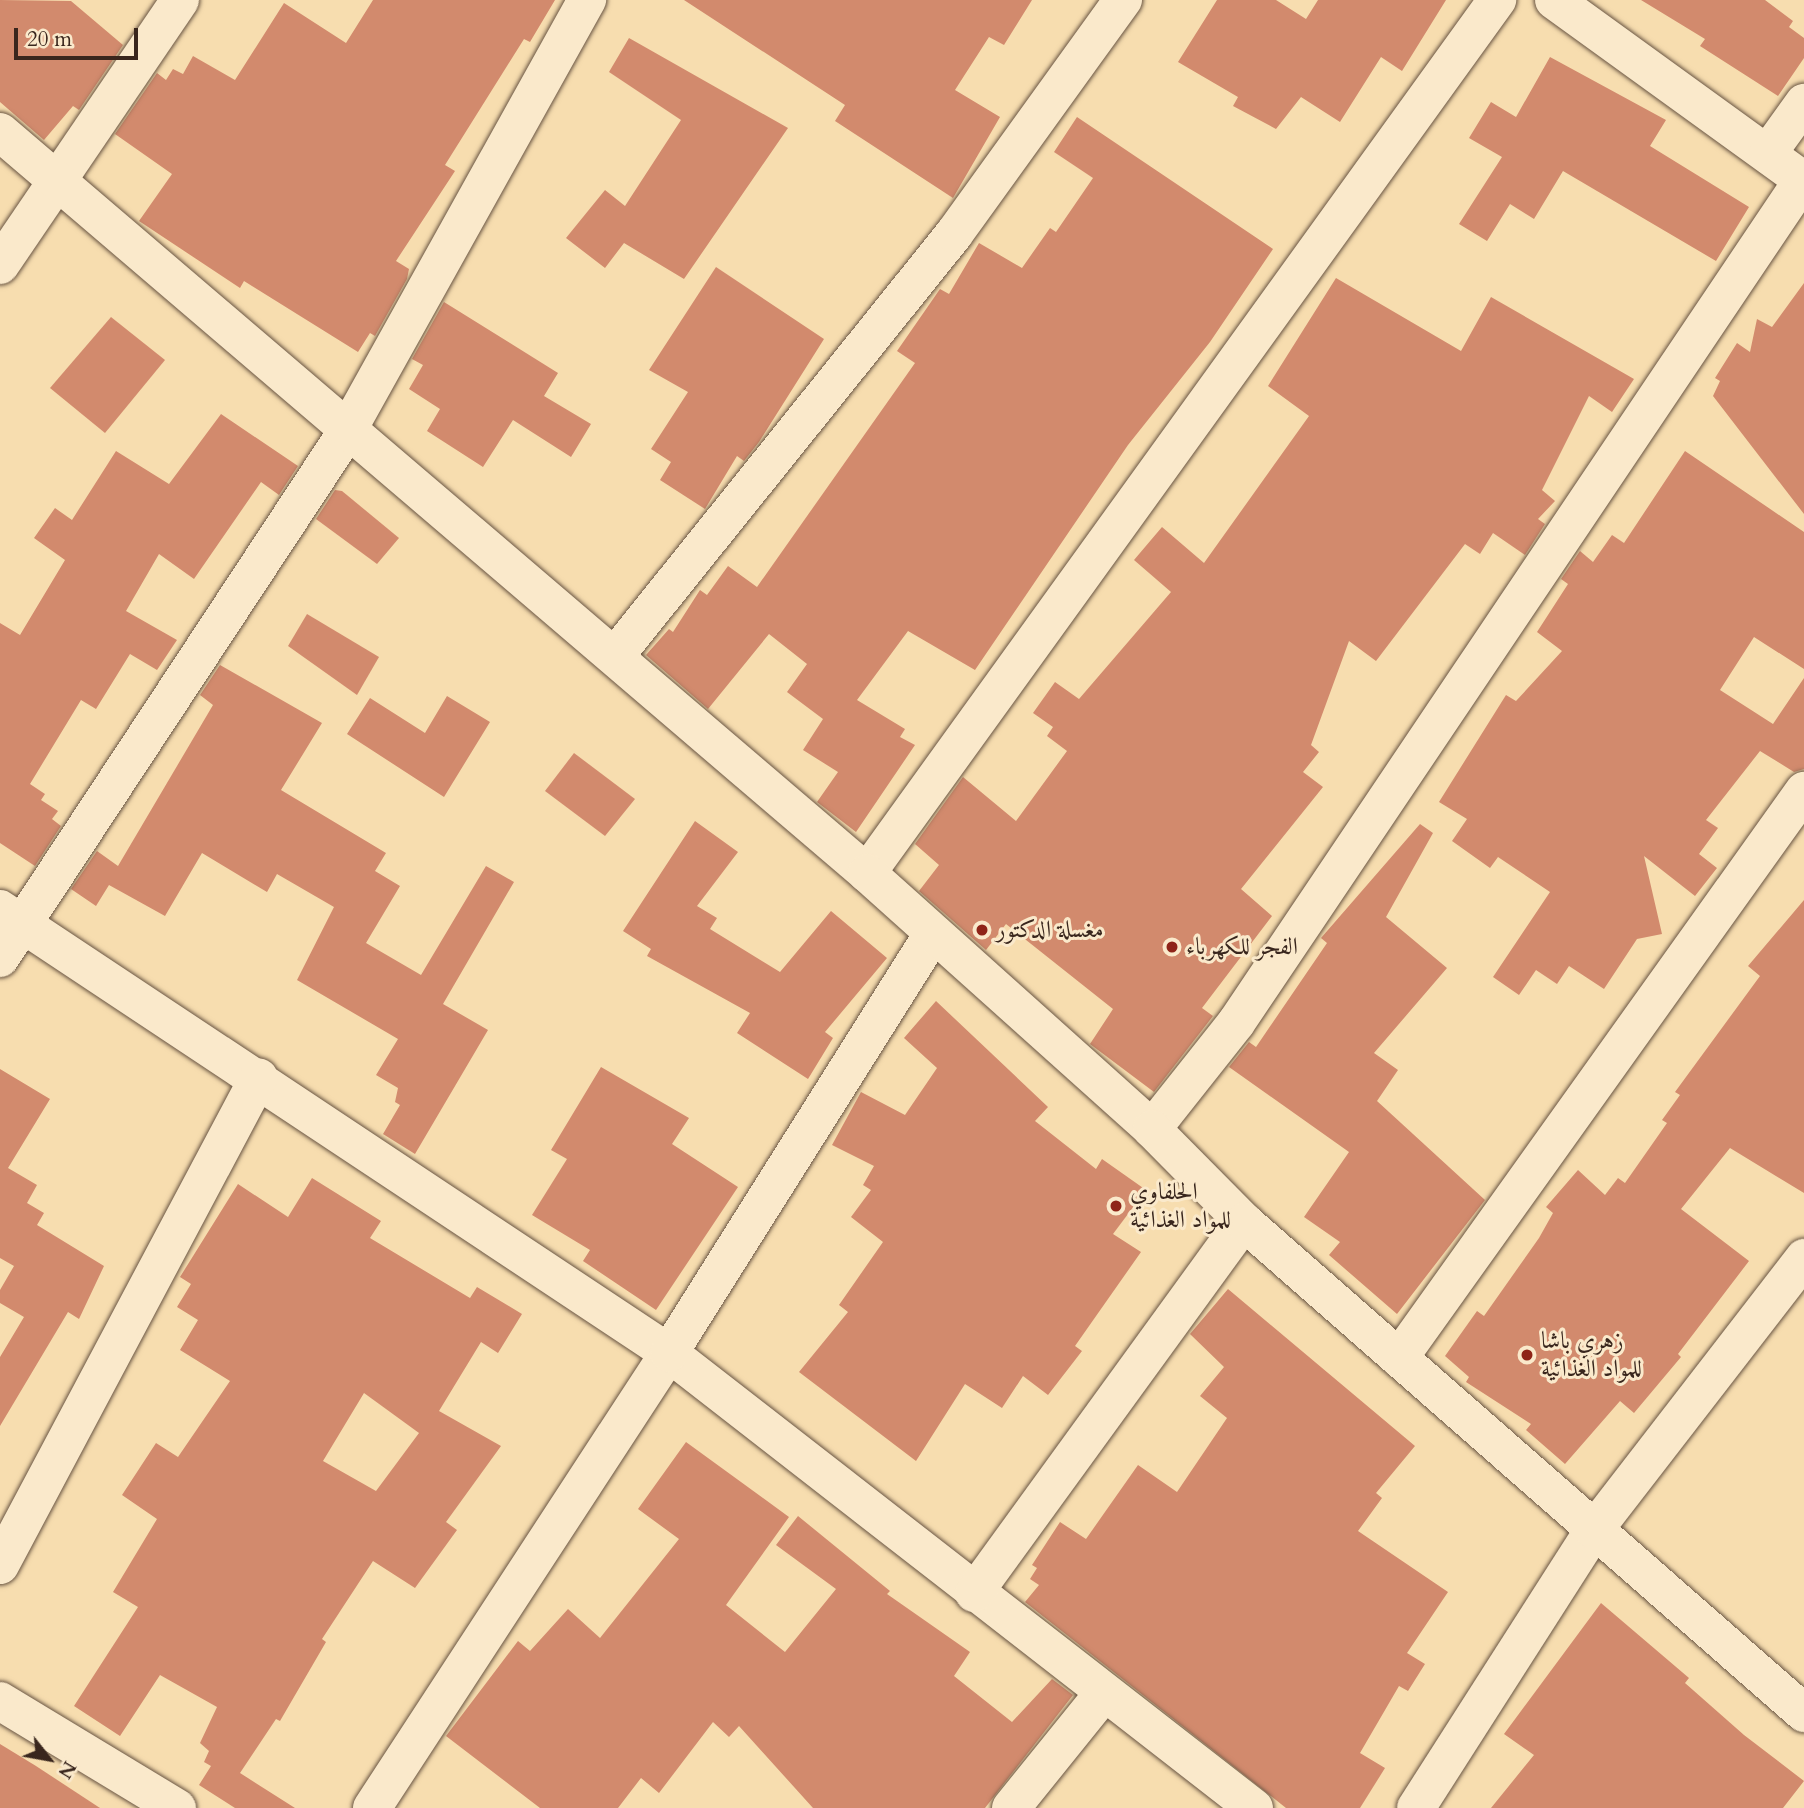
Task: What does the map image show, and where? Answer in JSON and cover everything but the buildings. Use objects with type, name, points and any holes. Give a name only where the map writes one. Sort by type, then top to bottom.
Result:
[{"type":"street","points":[[0,265],[180,0]]},
{"type":"street","points":[[0,958],[11,917],[346,433],[587,0]]},
{"type":"street","points":[[615,656],[954,234],[1123,0]]},
{"type":"street","points":[[867,873],[1497,0]]},
{"type":"street","points":[[1152,1129],[1236,1023],[1803,181],[1555,0]]},
{"type":"street","points":[[1768,153],[1804,103]]},
{"type":"street","points":[[0,132],[346,433],[615,656],[867,873],[1152,1129],[1244,1222],[1804,1713]]},
{"type":"street","points":[[1399,1358],[1804,790]]},
{"type":"street","points":[[11,917],[258,1077],[669,1353],[1103,1694],[1254,1808]]},
{"type":"street","points":[[372,1808],[669,1353],[933,933]]},
{"type":"street","points":[[0,1564],[258,1077]]},
{"type":"street","points":[[974,1593],[1244,1222]]},
{"type":"street","points":[[1416,1808],[1594,1530],[1804,1258]]},
{"type":"street","points":[[1011,1808],[1103,1694]]},
{"type":"street","points":[[0,1701],[177,1808]]},
{"type":"place","name":"مغسلة الدكتور","points":[[982,930]]},
{"type":"place","name":"الفجر للكهرباء","points":[[1172,947]]},
{"type":"place","name":"الحلفاوي للمواد الغذائية","points":[[1116,1206]]},
{"type":"place","name":"زهري باشا للمواد الغذائية","points":[[1527,1355]]}]
